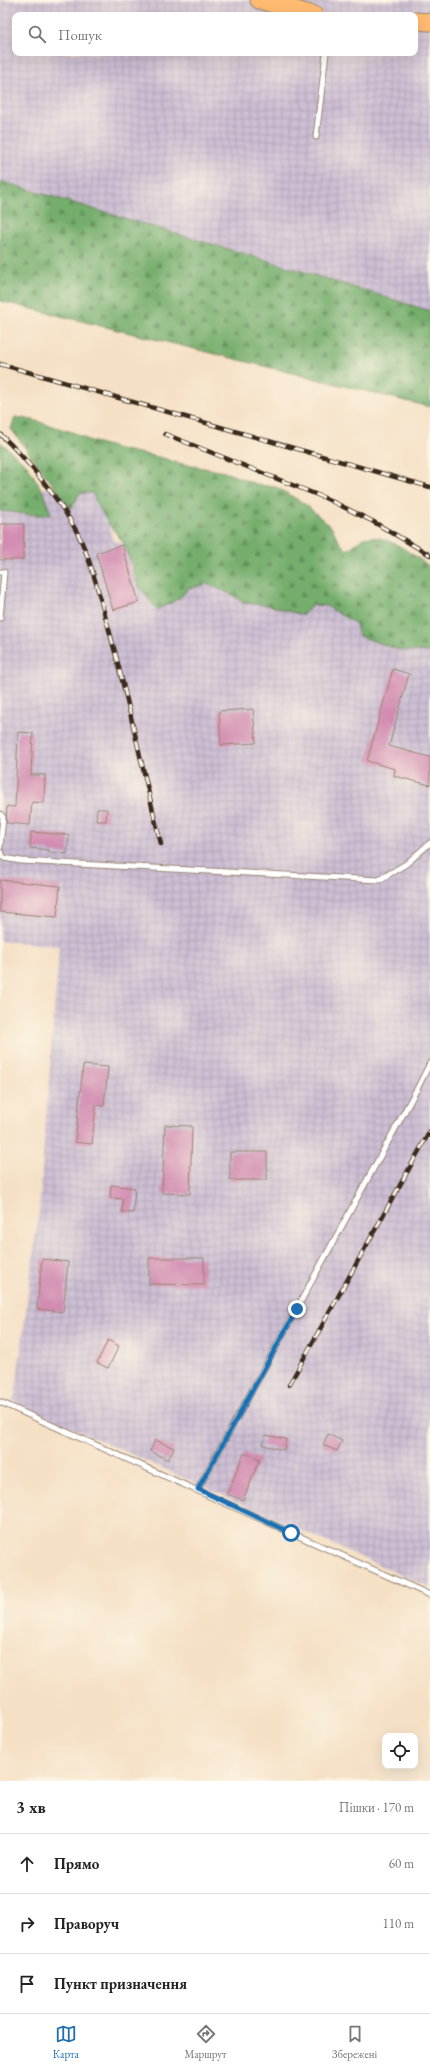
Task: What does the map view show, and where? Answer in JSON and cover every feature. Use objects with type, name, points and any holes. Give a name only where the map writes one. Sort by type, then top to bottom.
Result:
[{"type":"highway","points":[[259,0],[303,12]]},
{"type":"highway","points":[[418,21],[430,22]]},
{"type":"lane","points":[[316,137],[326,56]]},
{"type":"lane","points":[[0,572],[4,572],[0,618]]},
{"type":"lane","points":[[0,814],[3,817],[0,848]]},
{"type":"lane","points":[[0,852],[2,859],[21,861],[379,880],[406,864],[430,843]]},
{"type":"lane","points":[[198,1489],[415,1094],[430,1062]]},
{"type":"lane","points":[[0,1402],[198,1489],[430,1595]]},
{"type":"shaded area","points":[[0,0],[430,0],[430,311],[0,181]]},
{"type":"shaded area","points":[[100,484],[113,541],[143,546],[430,630],[430,1588],[12,1401],[15,1395],[39,1210],[59,946],[0,941],[0,492]]},
{"type":"green space","points":[[0,181],[430,311],[430,407],[0,301]]},
{"type":"green space","points":[[15,417],[33,420],[75,433],[88,440],[119,449],[224,472],[259,485],[276,487],[305,504],[332,528],[340,543],[347,550],[365,538],[373,537],[381,538],[399,546],[430,567],[430,652],[400,650],[359,636],[356,624],[326,606],[313,605],[302,615],[267,605],[243,603],[233,595],[208,584],[189,588],[180,598],[157,610],[138,585],[124,543],[108,523],[96,502],[93,493],[80,493],[71,509],[11,429]]},
{"type":"green space","points":[[0,442],[27,465],[42,490],[51,514],[36,515],[0,511]]},
{"type":"building","points":[[0,524],[24,524],[23,560],[0,560]]},
{"type":"building","points":[[122,545],[139,602],[113,610],[96,553]]},
{"type":"building","points":[[393,669],[409,674],[389,746],[430,757],[430,785],[394,776],[395,769],[367,761]]},
{"type":"building","points":[[253,709],[256,743],[221,745],[219,711]]},
{"type":"building","points":[[18,732],[33,733],[31,775],[45,775],[44,803],[32,802],[30,825],[6,823],[7,806],[15,807]]},
{"type":"building","points":[[97,809],[107,809],[106,821],[96,821]]},
{"type":"building","points":[[31,832],[69,835],[67,854],[30,848]]},
{"type":"building","points":[[0,880],[60,886],[57,917],[0,912]]},
{"type":"building","points":[[83,1065],[108,1067],[104,1106],[96,1105],[92,1144],[75,1142]]},
{"type":"building","points":[[165,1125],[192,1126],[190,1194],[162,1193]]},
{"type":"building","points":[[230,1152],[267,1152],[267,1180],[230,1180]]},
{"type":"building","points":[[111,1185],[135,1188],[133,1213],[122,1212],[123,1199],[110,1198]]},
{"type":"building","points":[[149,1258],[204,1258],[204,1285],[149,1284]]},
{"type":"building","points":[[42,1259],[68,1262],[63,1312],[37,1309]]},
{"type":"building","points":[[108,1340],[119,1346],[108,1368],[97,1363]]},
{"type":"building","points":[[328,1434],[342,1441],[337,1451],[323,1445]]},
{"type":"building","points":[[265,1435],[286,1439],[284,1450],[263,1445]]},
{"type":"building","points":[[155,1440],[174,1448],[168,1460],[150,1451]]},
{"type":"building","points":[[244,1453],[260,1459],[243,1500],[227,1494]]},
{"type":"railway","points":[[0,364],[430,487]]},
{"type":"railway","points":[[0,434],[11,444],[53,494],[71,521],[83,545],[95,579],[115,653],[161,844]]},
{"type":"railway","points":[[165,434],[325,498],[372,521],[430,555]]},
{"type":"railway","points":[[289,1385],[430,1131]]},
{"type":"route","points":[[291,1533],[198,1489],[297,1309]]}]
